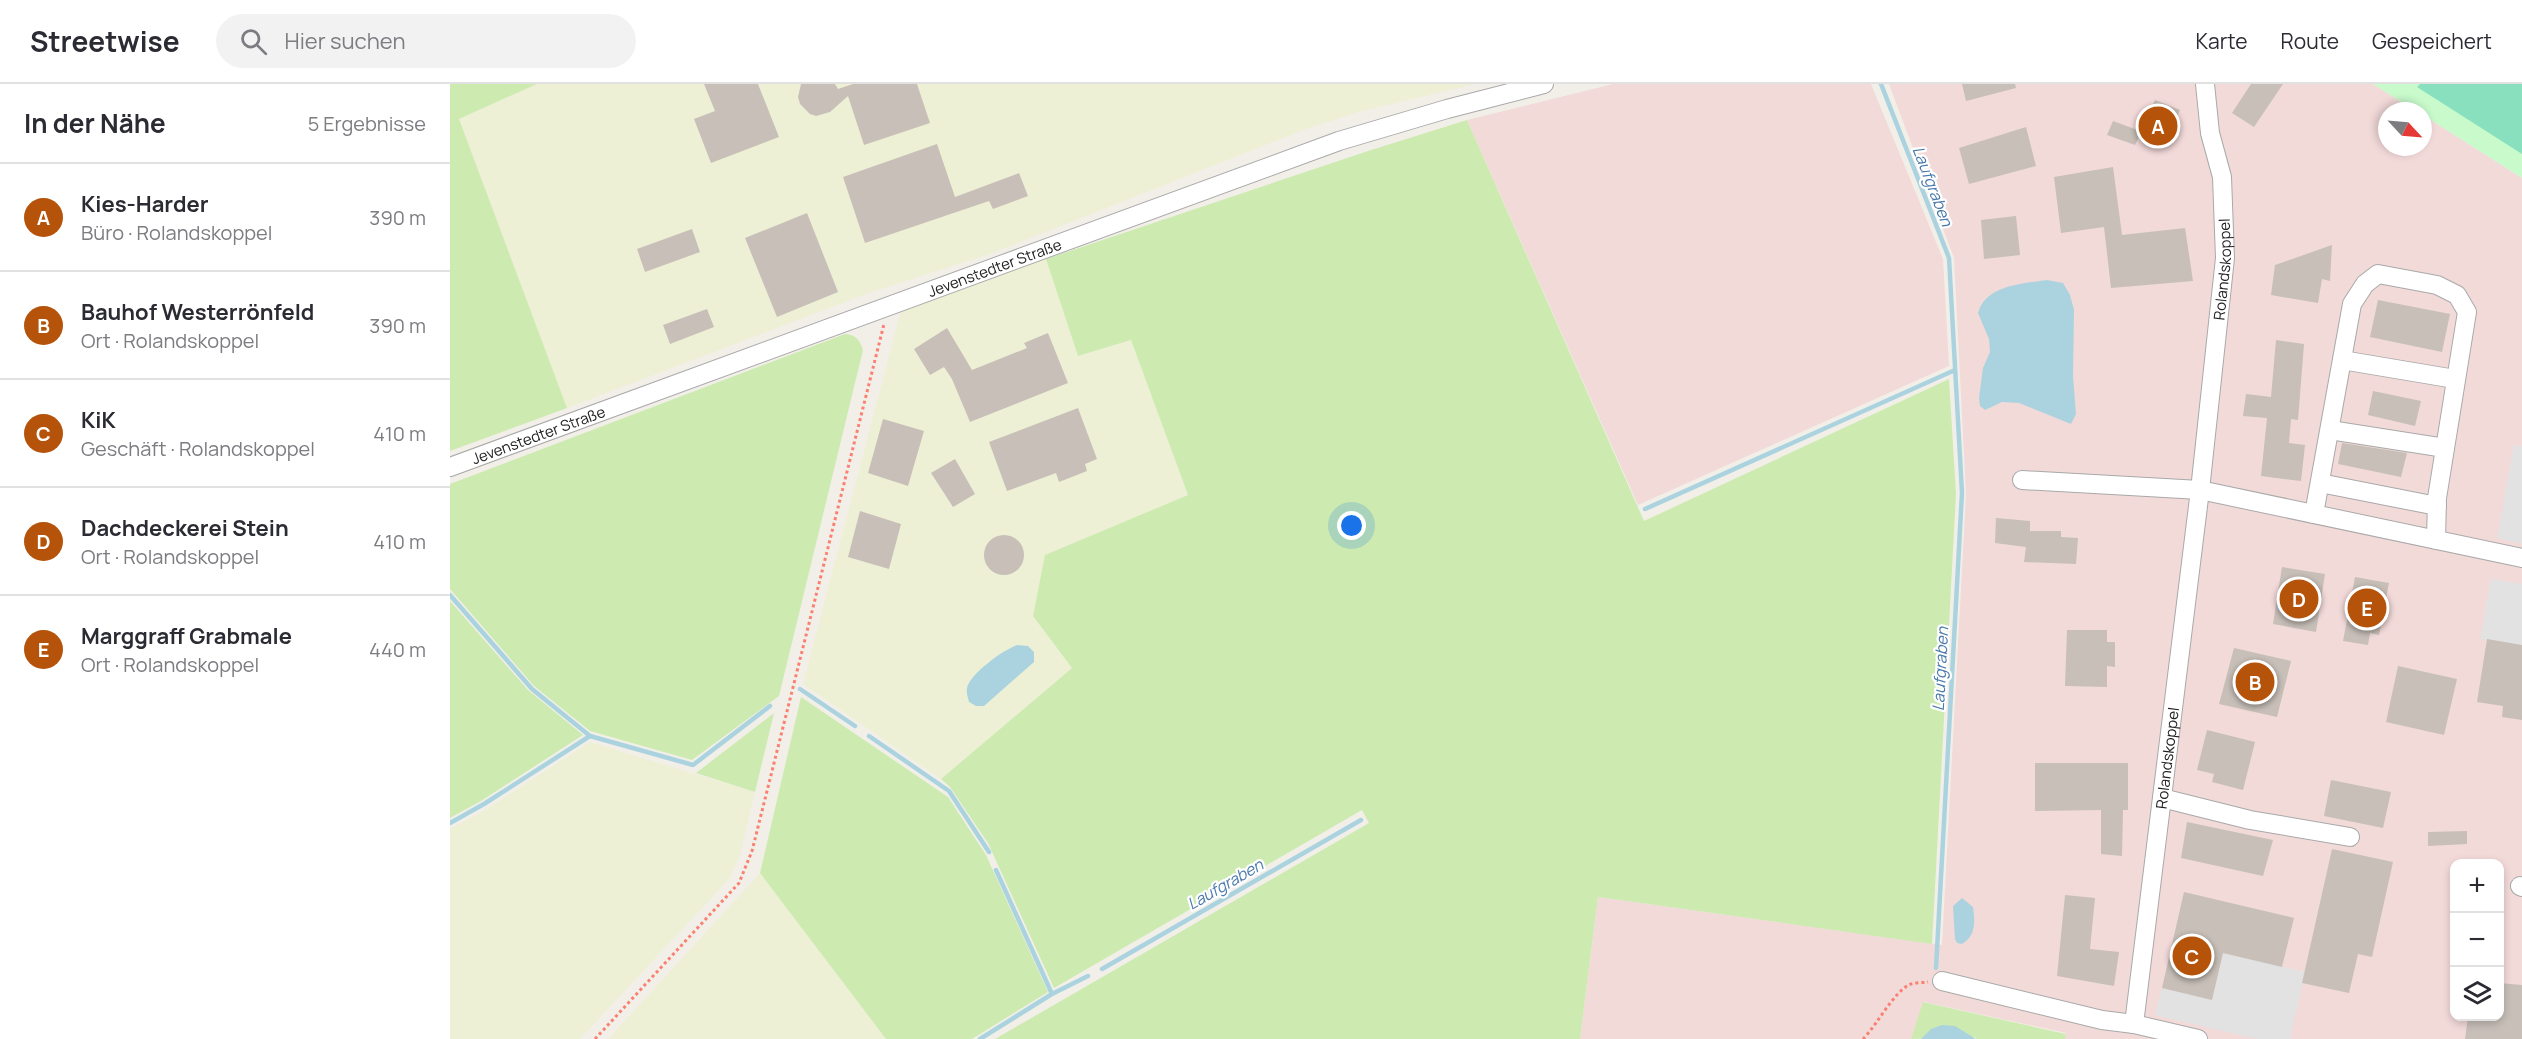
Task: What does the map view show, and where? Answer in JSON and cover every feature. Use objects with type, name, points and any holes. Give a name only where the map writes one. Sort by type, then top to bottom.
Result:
[{"type":"street","name":"Jevenstedter Straße","points":[[450,467],[1339,141],[1447,109],[1544,84]]},
{"type":"street","name":"Rolandskoppel","points":[[2134,1024],[2200,490],[2225,258],[2222,177],[2210,133],[2205,84]]},
{"type":"street","points":[[2314,514],[2352,304],[2365,284],[2378,274],[2437,285],[2457,296],[2467,312],[2437,506],[2436,540]]},
{"type":"street","points":[[2342,360],[2455,379]]},
{"type":"street","points":[[2330,430],[2445,448]]},
{"type":"street","points":[[2022,480],[2200,490],[2522,558]]},
{"type":"street","points":[[2320,483],[2437,506]]},
{"type":"street","points":[[2162,798],[2250,820],[2350,837]]},
{"type":"street","points":[[1942,981],[2102,1020],[2134,1024],[2198,1039]]},
{"type":"path","points":[[595,1039],[739,883],[745,871],[752,851],[889,305]]},
{"type":"path","points":[[1863,1039],[1906,987],[1911,984],[1942,981]]},
{"type":"shaded area","points":[[1613,84],[1871,84],[1943,259],[1949,366],[1638,505],[1467,120]]},
{"type":"shaded area","points":[[1889,84],[2373,84],[2402,102],[2378,102],[2378,156],[2432,156],[2432,121],[2522,178],[2522,1039],[2065,1039],[2066,1033],[1924,1002],[1911,1039],[1580,1039],[1598,897],[1942,945],[1966,494],[1954,258]]},
{"type":"shaded area","points":[[2514,445],[2522,446],[2522,544],[2497,538]]},
{"type":"shaded area","points":[[2491,579],[2522,584],[2522,645],[2480,639]]},
{"type":"shaded area","points":[[2223,953],[2305,972],[2290,1039],[2257,1039],[2155,1015],[2162,988],[2212,999]]},
{"type":"green space","points":[[450,84],[537,84],[459,119],[567,408],[450,451]]},
{"type":"green space","points":[[537,84],[1475,84],[1359,112],[1306,129],[990,254],[869,293],[567,408],[459,119]]},
{"type":"green space","points":[[2373,84],[2522,84],[2522,178],[2432,121],[2432,102],[2402,102]]},
{"type":"green space","points":[[2420,84],[2522,84],[2522,154],[2417,87]]},
{"type":"green space","points":[[1467,120],[1644,521],[1949,379],[1956,494],[1932,944],[1598,897],[1580,1039],[995,1039],[1369,823],[1362,810],[1054,988],[988,843],[950,787],[941,779],[1072,668],[1033,616],[1045,555],[1188,495],[1131,340],[1078,356],[1046,259]]},
{"type":"green space","points":[[1046,259],[1078,356],[1131,340],[1188,495],[1046,555],[1033,616],[1072,668],[941,779],[803,684],[901,310]]},
{"type":"green space","points":[[845,334],[857,339],[863,350],[779,696],[692,760],[590,731],[534,686],[450,589],[450,484]]},
{"type":"green space","points":[[450,601],[528,690],[583,735],[481,801],[450,818]]},
{"type":"green space","points":[[801,697],[948,797],[986,855],[1048,992],[972,1039],[886,1039],[760,873]]},
{"type":"green space","points":[[774,713],[755,792],[696,773]]},
{"type":"green space","points":[[590,742],[755,792],[740,855],[730,878],[580,1039],[450,1039],[450,829],[487,809]]},
{"type":"green space","points":[[760,873],[886,1039],[608,1039]]},
{"type":"green space","points":[[1923,1002],[2066,1034],[2065,1039],[1976,1039],[1975,1037],[1911,1039]]},
{"type":"water","points":[[2047,280],[2063,283],[2070,295],[2074,310],[2073,376],[2076,414],[2071,424],[2019,403],[2002,402],[1985,410],[1980,406],[1983,368],[1990,352],[1989,339],[1978,313],[1982,304],[1997,291]]},
{"type":"water","points":[[1017,645],[1028,646],[1034,652],[1034,662],[984,706],[976,706],[969,702],[967,688],[974,676],[996,657]]},
{"type":"water","points":[[1962,898],[1973,907],[1974,928],[1967,941],[1962,944],[1957,943],[1955,939],[1953,906]]},
{"type":"water","points":[[1942,1025],[1955,1026],[1976,1039],[1921,1039],[1931,1029]]},
{"type":"building","points":[[704,84],[758,84],[779,137],[711,163],[694,119],[715,111]]},
{"type":"building","points":[[801,84],[835,84],[838,89],[853,84],[917,84],[930,123],[864,145],[848,96],[830,112],[816,116],[810,114],[800,104],[798,97]]},
{"type":"building","points":[[1962,84],[2015,84],[2016,88],[1966,101]]},
{"type":"building","points":[[2251,84],[2283,84],[2254,127],[2232,113]]},
{"type":"building","points":[[2155,100],[2180,110],[2163,147],[2139,137],[2135,145],[2107,135],[2113,121],[2140,131]]},
{"type":"building","points":[[2026,127],[2036,166],[1969,184],[1959,148]]},
{"type":"building","points":[[937,144],[955,197],[1019,173],[1028,196],[993,209],[989,201],[865,243],[843,177]]},
{"type":"building","points":[[2113,167],[2122,235],[2185,228],[2193,281],[2111,288],[2104,227],[2061,233],[2054,177]]},
{"type":"building","points":[[807,213],[838,292],[777,317],[745,238]]},
{"type":"building","points":[[2016,216],[2020,255],[1984,259],[1981,220]]},
{"type":"building","points":[[692,229],[700,252],[645,272],[637,249]]},
{"type":"building","points":[[2332,245],[2330,281],[2322,279],[2318,303],[2271,295],[2275,265]]},
{"type":"building","points":[[2378,300],[2450,314],[2442,352],[2370,337]]},
{"type":"building","points":[[707,309],[714,327],[670,344],[663,325]]},
{"type":"building","points":[[947,328],[972,370],[1027,348],[1024,343],[1048,333],[1068,383],[970,422],[952,379],[944,367],[930,375],[914,349]]},
{"type":"building","points":[[2276,340],[2304,344],[2298,420],[2291,419],[2289,443],[2305,445],[2301,481],[2261,476],[2267,418],[2243,416],[2246,394],[2271,397]]},
{"type":"building","points":[[2373,391],[2421,401],[2415,426],[2368,415]]},
{"type":"building","points":[[1078,408],[1097,459],[1085,464],[1087,471],[1059,482],[1056,473],[1007,491],[989,442]]},
{"type":"building","points":[[883,419],[924,431],[908,486],[868,473]]},
{"type":"building","points":[[2342,443],[2407,453],[2401,477],[2338,464]]},
{"type":"building","points":[[955,459],[975,494],[953,507],[931,473]]},
{"type":"building","points":[[860,511],[901,524],[889,569],[848,557]]},
{"type":"building","points":[[1996,518],[2030,521],[2030,531],[2061,531],[2061,537],[2078,538],[2076,564],[2024,562],[2026,547],[1995,543]]},
{"type":"building","points":[[1004,535],[1018,541],[1024,555],[1018,569],[1004,575],[990,569],[984,555],[990,541]]},
{"type":"building","points":[[2282,567],[2325,574],[2316,632],[2273,624]]},
{"type":"building","points":[[2355,577],[2389,583],[2379,635],[2370,633],[2368,645],[2343,641]]},
{"type":"building","points":[[2067,630],[2107,630],[2107,642],[2115,642],[2115,667],[2107,666],[2107,687],[2065,686]]},
{"type":"building","points":[[2487,639],[2522,645],[2522,720],[2502,717],[2503,706],[2477,702]]},
{"type":"building","points":[[2234,648],[2291,661],[2277,717],[2219,704]]},
{"type":"building","points":[[2398,666],[2457,679],[2444,735],[2386,722]]},
{"type":"building","points":[[2207,730],[2255,742],[2243,790],[2212,782],[2214,774],[2197,770]]},
{"type":"building","points":[[2035,763],[2128,763],[2128,810],[2123,810],[2122,856],[2101,854],[2101,810],[2035,811]]},
{"type":"building","points":[[2331,780],[2391,792],[2383,828],[2324,816]]},
{"type":"building","points":[[2187,822],[2273,840],[2263,876],[2181,858]]},
{"type":"building","points":[[2467,831],[2467,844],[2428,846],[2428,832]]},
{"type":"building","points":[[2332,849],[2393,862],[2372,957],[2358,954],[2349,993],[2302,983]]},
{"type":"building","points":[[2184,892],[2294,918],[2282,967],[2223,953],[2212,1000],[2162,988]]},
{"type":"building","points":[[2065,895],[2095,898],[2090,949],[2119,952],[2114,986],[2057,976]]},
{"type":"building","points":[[2504,983],[2522,985],[2522,1039],[2465,1039],[2467,1021],[2504,1021]]},
{"type":"waterway","name":"Laufgraben","points":[[1881,84],[1949,258],[1962,493],[1936,968]]},
{"type":"waterway","name":"Laufgraben","points":[[1645,509],[1955,370]]},
{"type":"waterway","points":[[450,595],[532,689],[590,736]]},
{"type":"waterway","points":[[800,689],[855,726]]},
{"type":"waterway","points":[[450,823],[484,804],[590,736],[693,765],[770,706]]},
{"type":"waterway","points":[[869,736],[949,791],[989,852]]},
{"type":"waterway","name":"Laufgraben","points":[[1102,969],[1361,820]]},
{"type":"waterway","points":[[996,870],[1052,994]]},
{"type":"waterway","name":"Laufgraben","points":[[980,1039],[1052,994],[1088,976]]},
{"type":"place","name":"Kies-Harder","points":[[2158,126]]},
{"type":"place","name":"Dachdeckerei Stein","points":[[2299,599]]},
{"type":"place","name":"Marggraff Grabmale","points":[[2367,608]]},
{"type":"place","name":"Bauhof Westerrönfeld","points":[[2255,682]]},
{"type":"place","name":"KiK","points":[[2192,956]]}]
